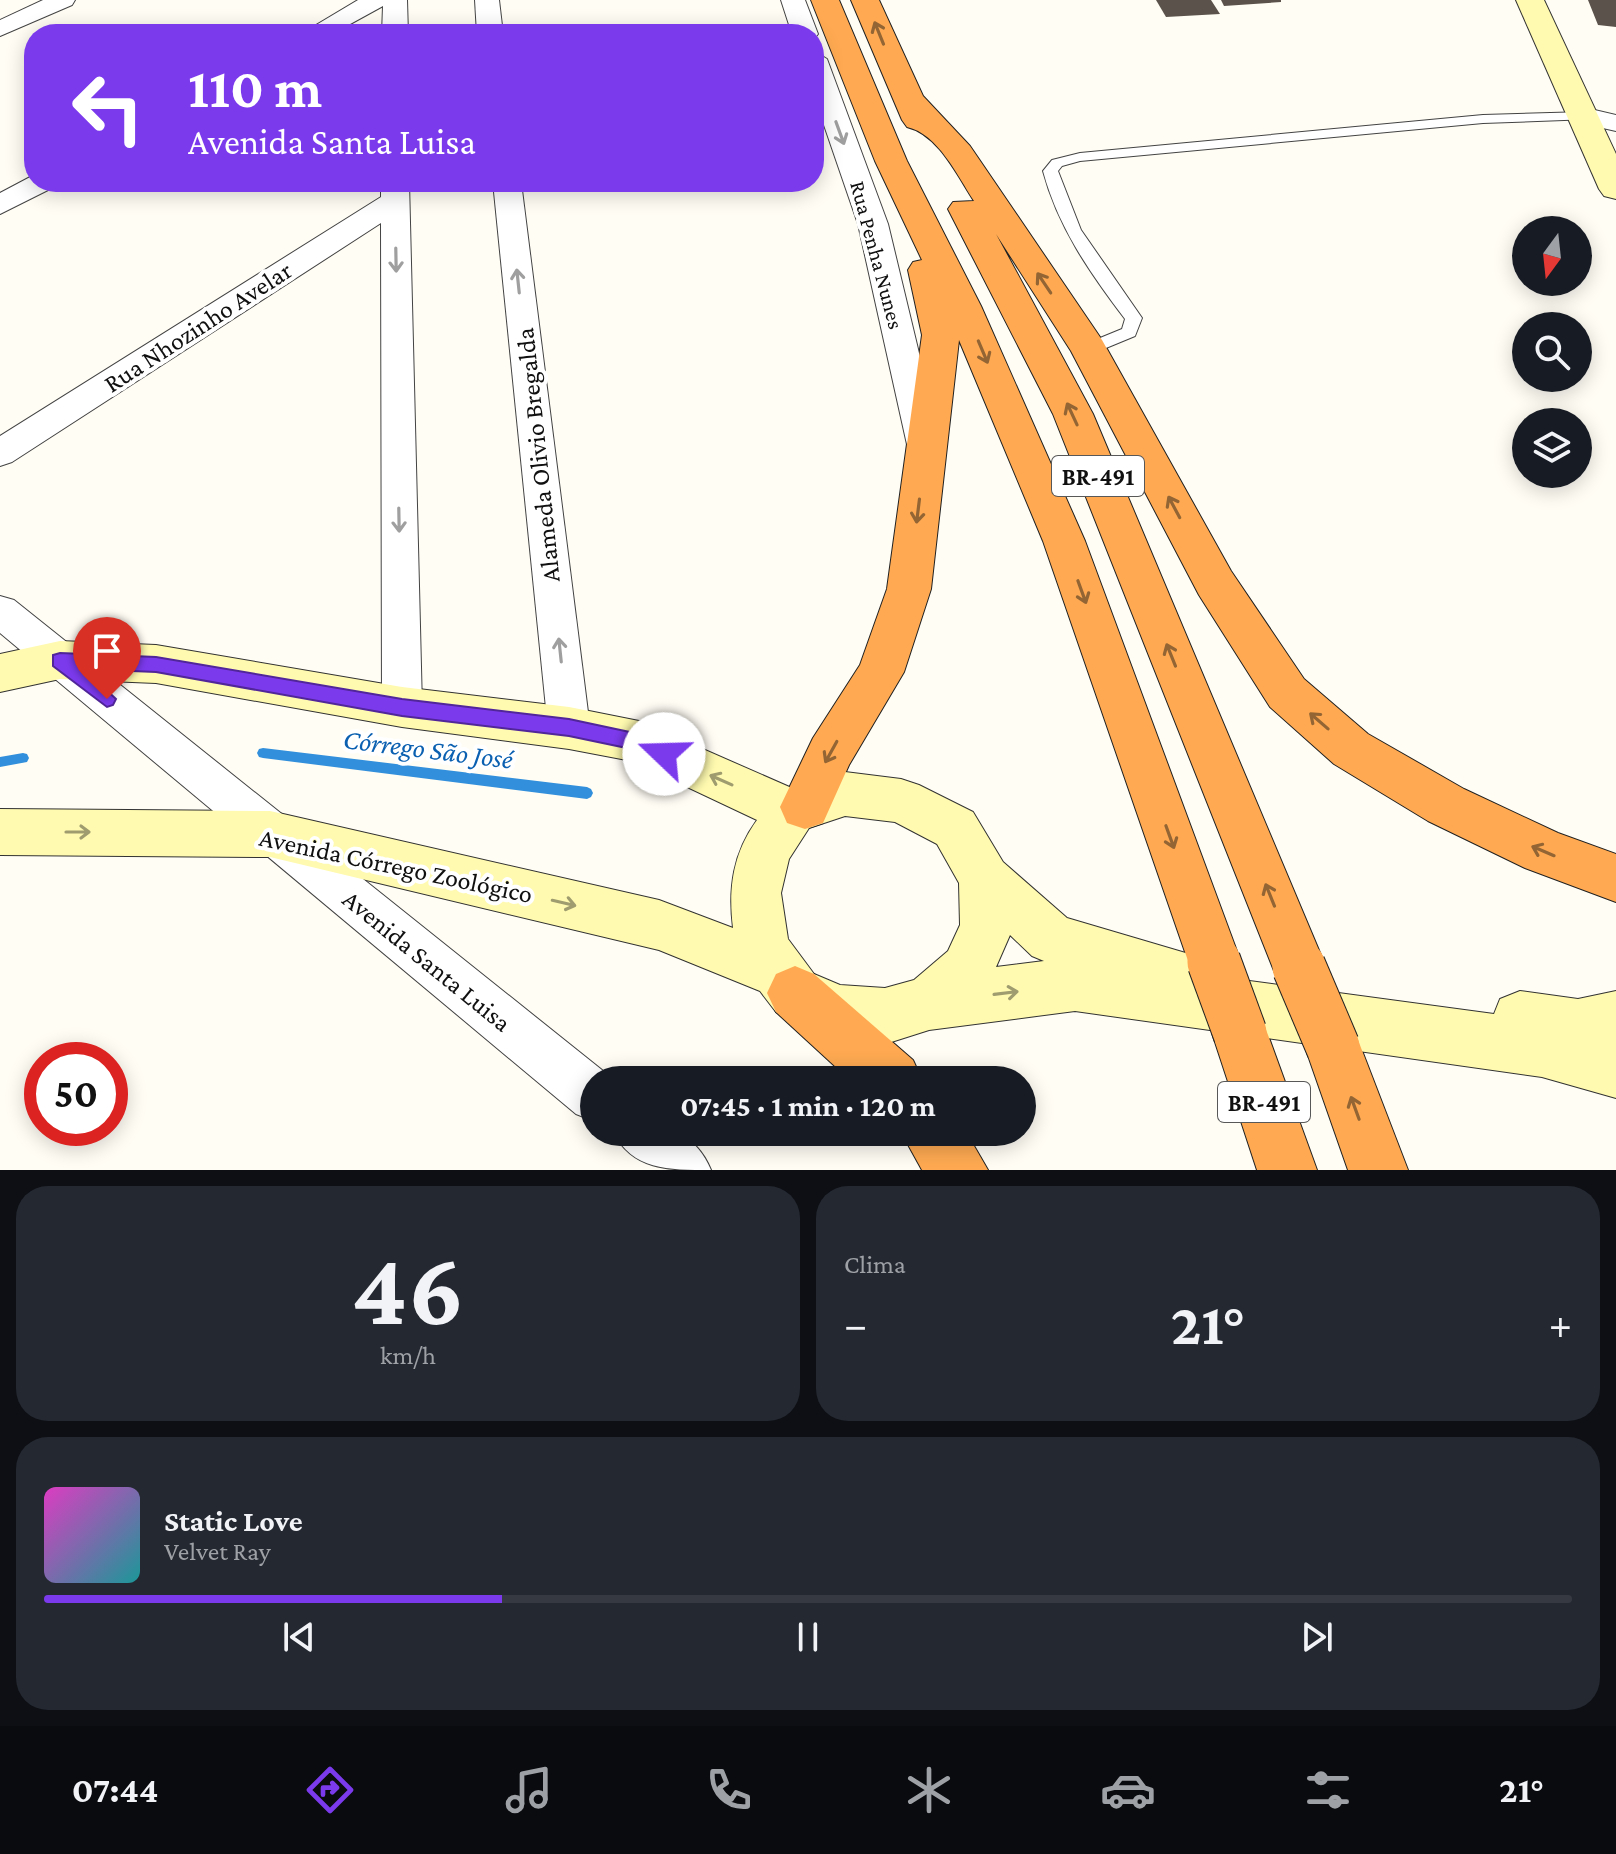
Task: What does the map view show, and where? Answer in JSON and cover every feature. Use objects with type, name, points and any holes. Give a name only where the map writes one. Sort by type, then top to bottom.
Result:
[{"type":"highway","name":"BR-491","points":[[825,0],[891,161],[963,306],[1064,541],[1287,1170]]},
{"type":"highway","name":"BR-491","points":[[865,0],[905,95],[1073,414],[1333,1047],[1378,1170]]},
{"type":"highway","points":[[905,95],[959,153],[1089,349],[1215,583],[1287,693],[1351,749],[1446,805],[1543,851],[1616,878]]},
{"type":"highway","points":[[799,810],[830,753],[881,672],[909,589],[941,335],[927,273],[891,161]]},
{"type":"highway","points":[[787,982],[878,1066]]},
{"type":"highway","points":[[940,1146],[958,1170]]},
{"type":"main road","points":[[1530,0],[1586,116],[1616,189]]},
{"type":"main road","points":[[0,673],[60,660],[156,664],[402,707],[569,728],[639,742],[799,810]]},
{"type":"main road","points":[[1616,1019],[1578,1027],[1147,970],[1051,938],[985,879],[955,828],[901,801],[845,794],[799,810],[765,851],[755,893],[763,949],[787,982],[837,1013],[885,1016],[929,1003],[1075,984],[1542,1049],[1616,1069]]},
{"type":"main road","name":"Avenida Córrego Zoológico","points":[[0,832],[270,834],[659,925],[787,982]]},
{"type":"main road","points":[[929,1003],[967,970],[987,926],[985,879]]},
{"type":"street","points":[[0,29],[63,0]]},
{"type":"street","points":[[332,24],[376,0]]},
{"type":"street","points":[[395,0],[395,24]]},
{"type":"street","points":[[487,0],[489,24]]},
{"type":"street","points":[[793,0],[801,24]]},
{"type":"street","name":"Rua Penha Nunes","points":[[824,87],[873,224],[926,454]]},
{"type":"street","points":[[1586,116],[1616,123]]},
{"type":"street","points":[[0,205],[24,192]]},
{"type":"street","name":"Rua Nhozinho Avelar","points":[[0,453],[393,192]]},
{"type":"street","points":[[395,192],[402,707]]},
{"type":"street","name":"Alameda Olivio Bregalda","points":[[508,192],[569,728]]},
{"type":"street","name":"Avenida Santa Luisa","points":[[0,611],[580,1085]]},
{"type":"street","points":[[655,1146],[685,1170]]},
{"type":"lane","points":[[1089,349],[1129,332],[1134,318],[1112,291],[1072,225],[1050,171],[1057,163],[1080,157],[1483,119],[1586,116]]},
{"type":"building","points":[[1156,0],[1211,0],[1220,14],[1166,17]]},
{"type":"building","points":[[1221,0],[1281,0],[1281,2],[1224,6]]},
{"type":"building","points":[[1588,0],[1616,0],[1616,27],[1598,25]]},
{"type":"waterway","name":"Córrego São José","points":[[263,753],[587,793]]},
{"type":"waterway","name":"Córrego São José","points":[[0,762],[23,758]]},
{"type":"route","points":[[107,699],[60,660],[156,664],[402,707],[569,728],[639,742],[664,754]]}]
